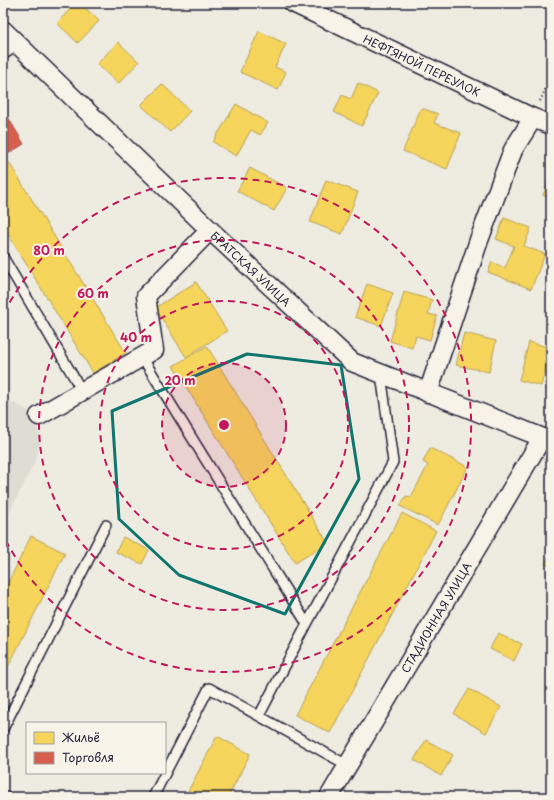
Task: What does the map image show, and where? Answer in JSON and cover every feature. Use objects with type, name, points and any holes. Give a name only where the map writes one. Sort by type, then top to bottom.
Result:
[{"type":"street","name":"НЕФТЯНОЙ ПЕРЕУЛОК","points":[[294,3],[533,118],[551,124]]},
{"type":"street","name":"БРАТСКАЯ УЛИЦА","points":[[3,30],[210,230],[352,362],[547,440]]},
{"type":"street","points":[[428,393],[480,240],[511,157],[533,118]]},
{"type":"street","points":[[39,416],[154,350],[146,296],[210,230]]},
{"type":"street","name":"СТАДИОННАЯ УЛИЦА","points":[[329,797],[347,765],[547,440]]},
{"type":"lane","points":[[3,55],[18,45]]},
{"type":"lane","points":[[3,257],[82,391]]},
{"type":"lane","points":[[142,357],[307,624]]},
{"type":"lane","points":[[259,716],[392,462],[381,374]]},
{"type":"lane","points":[[3,729],[106,525]]},
{"type":"lane","points":[[166,772],[209,688],[347,765]]},
{"type":"lane","points":[[153,797],[165,774]]},
{"type":"path","points":[[533,118],[551,78]]},
{"type":"highlighted area","points":[[247,354],[341,365],[359,479],[285,614],[179,575],[119,519],[112,411]]},
{"type":"shaded area","points":[[3,397],[27,410],[42,438],[34,464],[3,525]]},
{"type":"building: Жильё","points":[[76,3],[80,3],[99,21],[78,43],[57,23]]},
{"type":"building: Жильё","points":[[259,31],[286,44],[275,67],[286,72],[278,90],[240,72]]},
{"type":"building: Жильё","points":[[118,42],[139,62],[118,84],[97,64]]},
{"type":"building: Жильё","points":[[358,83],[378,93],[362,126],[334,112],[342,95],[351,99]]},
{"type":"building: Жильё","points":[[162,84],[190,111],[170,132],[141,105]]},
{"type":"building: Жильё","points":[[236,104],[268,123],[260,135],[251,130],[236,156],[213,142]]},
{"type":"building: Жильё","points":[[421,108],[438,114],[434,123],[461,133],[447,169],[403,151]]},
{"type":"building: Жильё","points":[[5,156],[126,353],[93,373],[3,226],[3,157]]},
{"type":"building: Жильё","points":[[250,168],[287,188],[274,211],[237,191]]},
{"type":"building: Жильё","points":[[551,175],[551,199],[543,195]]},
{"type":"building: Жильё","points":[[326,180],[358,192],[342,234],[310,222]]},
{"type":"building: Жильё","points":[[504,218],[531,228],[524,246],[545,254],[531,289],[488,272],[492,262],[505,268],[514,246],[496,239]]},
{"type":"building: Жильё","points":[[196,282],[227,331],[186,357],[155,308]]},
{"type":"building: Жильё","points":[[367,284],[393,293],[381,326],[355,317]]},
{"type":"building: Жильё","points":[[404,292],[432,300],[428,314],[437,316],[430,340],[416,336],[412,348],[390,341]]},
{"type":"building: Жильё","points":[[464,333],[496,341],[489,372],[456,365]]},
{"type":"building: Жильё","points":[[529,342],[551,348],[541,386],[519,380]]},
{"type":"building: Жильё","points":[[207,346],[328,543],[295,563],[173,366]]},
{"type":"building: Жильё","points":[[430,448],[468,467],[438,525],[400,506],[406,496],[411,497],[428,465],[423,462]]},
{"type":"building: Жильё","points":[[402,513],[436,531],[330,733],[295,715]]},
{"type":"building: Жильё","points":[[31,536],[65,553],[3,677],[3,593]]},
{"type":"building: Жильё","points":[[123,537],[149,550],[142,564],[116,552]]},
{"type":"building: Жильё","points":[[551,551],[551,567],[545,564]]},
{"type":"building: Жильё","points":[[498,633],[522,644],[514,661],[490,649]]},
{"type":"building: Жильё","points":[[469,689],[501,707],[486,733],[454,714]]},
{"type":"building: Жильё","points":[[217,736],[250,754],[228,797],[185,797]]},
{"type":"building: Жильё","points":[[426,740],[453,755],[441,776],[414,760]]},
{"type":"building: Торговля","points":[[3,109],[24,144],[3,157]]}]
